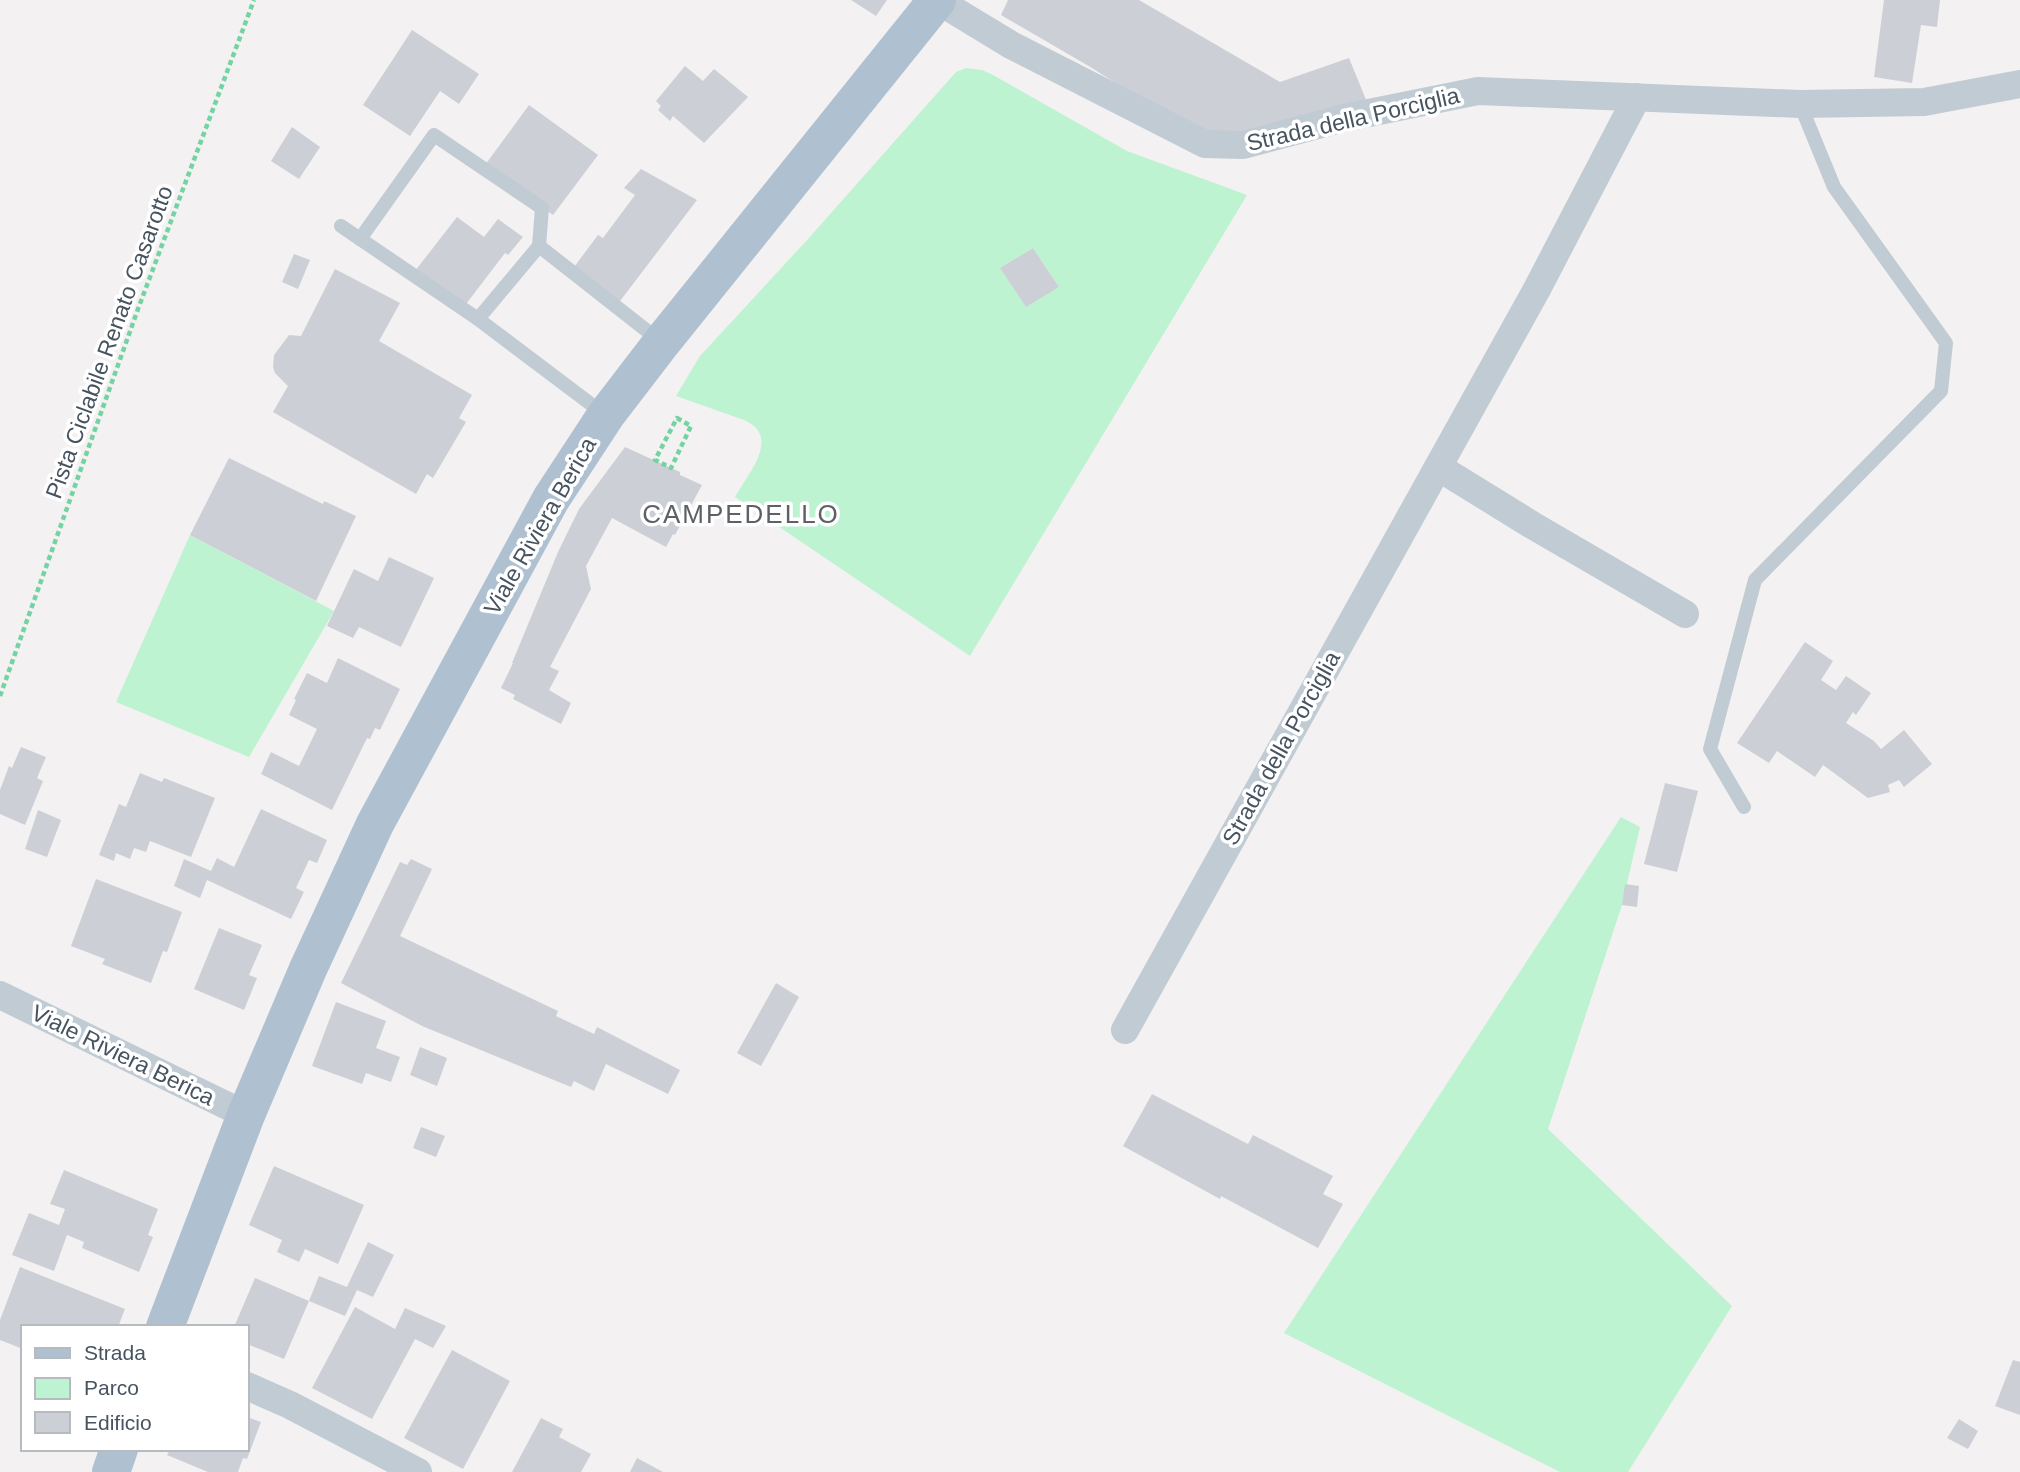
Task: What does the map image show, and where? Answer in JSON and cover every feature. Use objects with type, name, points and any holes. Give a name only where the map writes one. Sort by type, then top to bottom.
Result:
[{"type":"main road","name":"Viale Riviera Berica","points":[[166,1325],[246,1115],[308,969],[375,824],[551,499],[606,415],[662,342],[937,0]]},
{"type":"main road","points":[[111,1472],[118,1451]]},
{"type":"street","name":"Strada della Porciglia","points":[[937,0],[1011,45],[1205,144],[1243,145],[1344,118],[1478,91],[1800,104],[1924,102],[2020,84]]},
{"type":"street","name":"Strada della Porciglia","points":[[1125,1030],[1537,289],[1637,97]]},
{"type":"street","points":[[1437,467],[1685,614]]},
{"type":"street","name":"Viale Riviera Berica","points":[[0,995],[246,1115]]},
{"type":"street","points":[[248,1386],[290,1405],[418,1472]]},
{"type":"lane","points":[[1744,807],[1710,749],[1755,580],[1941,390],[1946,343],[1834,187],[1800,104]]},
{"type":"lane","points":[[360,239],[434,135],[542,208],[539,246],[478,318]]},
{"type":"lane","points":[[341,226],[478,318],[606,415]]},
{"type":"lane","points":[[539,246],[662,342]]},
{"type":"path","name":"Pista Ciclabile Renato Casarotto","points":[[0,696],[138,309],[254,0]]},
{"type":"path","points":[[677,418],[691,426],[671,468],[655,460],[677,418]]},
{"type":"green space","points":[[966,68],[982,70],[1127,151],[1247,195],[970,656],[735,497],[759,456],[760,436],[755,427],[744,420],[676,396],[700,356],[956,72]],"holes":[[[1033,248],[1059,287],[1026,306],[1000,268]]]},
{"type":"green space","points":[[190,535],[334,611],[249,757],[116,702]]},
{"type":"green space","points":[[1621,817],[1640,827],[1622,905],[1548,1129],[1732,1306],[1628,1472],[1560,1472],[1284,1333]]},
{"type":"building","points":[[851,0],[887,0],[876,16]]},
{"type":"building","points":[[1008,0],[1139,0],[1280,82],[1349,58],[1367,102],[1238,143],[1203,139],[1092,68],[1001,15]]},
{"type":"building","points":[[1884,0],[1940,0],[1937,27],[1921,25],[1912,83],[1874,77]]},
{"type":"building","points":[[412,30],[479,74],[459,104],[440,91],[410,136],[363,105]]},
{"type":"building","points":[[685,66],[703,81],[714,69],[748,97],[704,143],[673,116],[670,121],[658,110],[661,106],[656,101]]},
{"type":"building","points":[[529,105],[598,155],[553,215],[485,165]]},
{"type":"building","points":[[292,127],[320,147],[299,179],[271,161]]},
{"type":"building","points":[[641,169],[697,200],[620,301],[574,267],[598,235],[603,238],[635,195],[624,188]]},
{"type":"building","points":[[457,217],[484,237],[498,219],[523,237],[508,255],[505,253],[463,308],[415,271]]},
{"type":"building","points":[[1033,248],[1059,287],[1026,307],[1000,268]]},
{"type":"building","points":[[294,254],[310,260],[298,289],[282,282]]},
{"type":"building","points":[[335,269],[400,303],[379,341],[472,395],[459,418],[466,422],[433,478],[427,474],[416,494],[273,412],[288,386],[275,373],[274,355],[289,335],[301,336]]},
{"type":"building","points":[[625,447],[702,485],[666,547],[612,518],[586,566],[591,589],[550,667],[559,671],[549,690],[571,703],[561,724],[513,699],[515,695],[501,688],[579,509]]},
{"type":"building","points":[[229,458],[323,504],[324,501],[356,516],[316,601],[190,535]]},
{"type":"building","points":[[389,557],[434,578],[401,647],[359,627],[353,638],[327,626],[354,569],[378,581]]},
{"type":"building","points":[[1805,642],[1833,661],[1821,680],[1836,690],[1846,676],[1871,693],[1856,715],[1853,712],[1846,723],[1874,741],[1881,749],[1904,730],[1932,764],[1904,787],[1899,780],[1888,785],[1890,792],[1868,798],[1823,765],[1815,777],[1777,751],[1769,763],[1737,743]]},
{"type":"building","points":[[338,658],[400,689],[380,730],[375,728],[370,739],[367,738],[332,810],[261,774],[271,752],[299,766],[317,729],[289,715],[296,700],[294,699],[307,673],[327,683]]},
{"type":"building","points":[[21,747],[46,757],[37,778],[43,781],[25,825],[0,814],[0,790],[9,766],[12,768]]},
{"type":"building","points":[[140,773],[162,782],[164,778],[215,798],[191,857],[150,841],[146,852],[134,848],[130,859],[116,853],[114,861],[99,855],[119,804],[126,807]]},
{"type":"building","points":[[1665,783],[1698,791],[1677,872],[1644,864]]},
{"type":"building","points":[[261,809],[327,840],[317,863],[309,860],[296,888],[304,892],[291,919],[207,880],[200,898],[174,886],[184,859],[211,871],[217,858],[234,867]]},
{"type":"building","points":[[38,810],[61,820],[47,857],[25,849]]},
{"type":"building","points":[[411,859],[432,869],[400,936],[558,1011],[556,1016],[594,1034],[597,1027],[680,1070],[668,1094],[606,1064],[594,1091],[574,1081],[571,1087],[422,1026],[341,983],[400,862],[407,865]]},
{"type":"building","points":[[96,879],[182,912],[167,952],[163,951],[151,983],[102,964],[105,959],[71,946]]},
{"type":"building","points":[[1625,884],[1639,886],[1637,907],[1622,905]]},
{"type":"building","points":[[219,928],[262,945],[249,975],[257,978],[244,1010],[194,989]]},
{"type":"building","points":[[776,983],[799,997],[761,1066],[737,1053]]},
{"type":"building","points":[[336,1002],[386,1021],[376,1048],[400,1057],[391,1082],[366,1073],[362,1084],[312,1066]]},
{"type":"building","points":[[420,1047],[447,1058],[437,1086],[410,1075]]},
{"type":"building","points":[[1152,1094],[1248,1144],[1253,1135],[1333,1176],[1323,1194],[1343,1204],[1318,1248],[1123,1146]]},
{"type":"building","points":[[421,1127],[445,1136],[436,1157],[413,1148]]},
{"type":"building","points":[[274,1166],[364,1205],[338,1264],[305,1249],[299,1262],[277,1252],[282,1240],[249,1225]]},
{"type":"building","points":[[64,1170],[158,1209],[148,1235],[153,1237],[139,1272],[82,1248],[84,1242],[67,1235],[54,1271],[12,1255],[29,1213],[59,1225],[65,1209],[50,1204]]},
{"type":"building","points":[[368,1242],[394,1255],[373,1297],[357,1290],[345,1316],[309,1301],[319,1276],[347,1287]]},
{"type":"building","points":[[20,1267],[125,1309],[119,1325],[21,1325],[21,1348],[0,1340],[0,1320]]},
{"type":"building","points":[[255,1278],[309,1301],[284,1359],[248,1344],[248,1325],[235,1325]]},
{"type":"building","points":[[355,1307],[395,1329],[405,1308],[446,1326],[433,1348],[415,1339],[372,1419],[312,1388]]},
{"type":"building","points":[[452,1350],[510,1381],[463,1469],[404,1438]]},
{"type":"building","points":[[2013,1360],[2020,1362],[2020,1415],[1995,1406]]},
{"type":"building","points":[[248,1417],[261,1422],[247,1459],[243,1458],[238,1472],[208,1472],[167,1455],[169,1451],[248,1451]]},
{"type":"building","points":[[541,1418],[563,1429],[559,1437],[591,1454],[581,1472],[512,1472]]},
{"type":"building","points":[[1959,1419],[1978,1431],[1968,1449],[1947,1438]]},
{"type":"building","points":[[637,1458],[663,1472],[630,1472]]},
{"type":"district","name":"CAMPEDELLO","points":[[741,514]]}]
